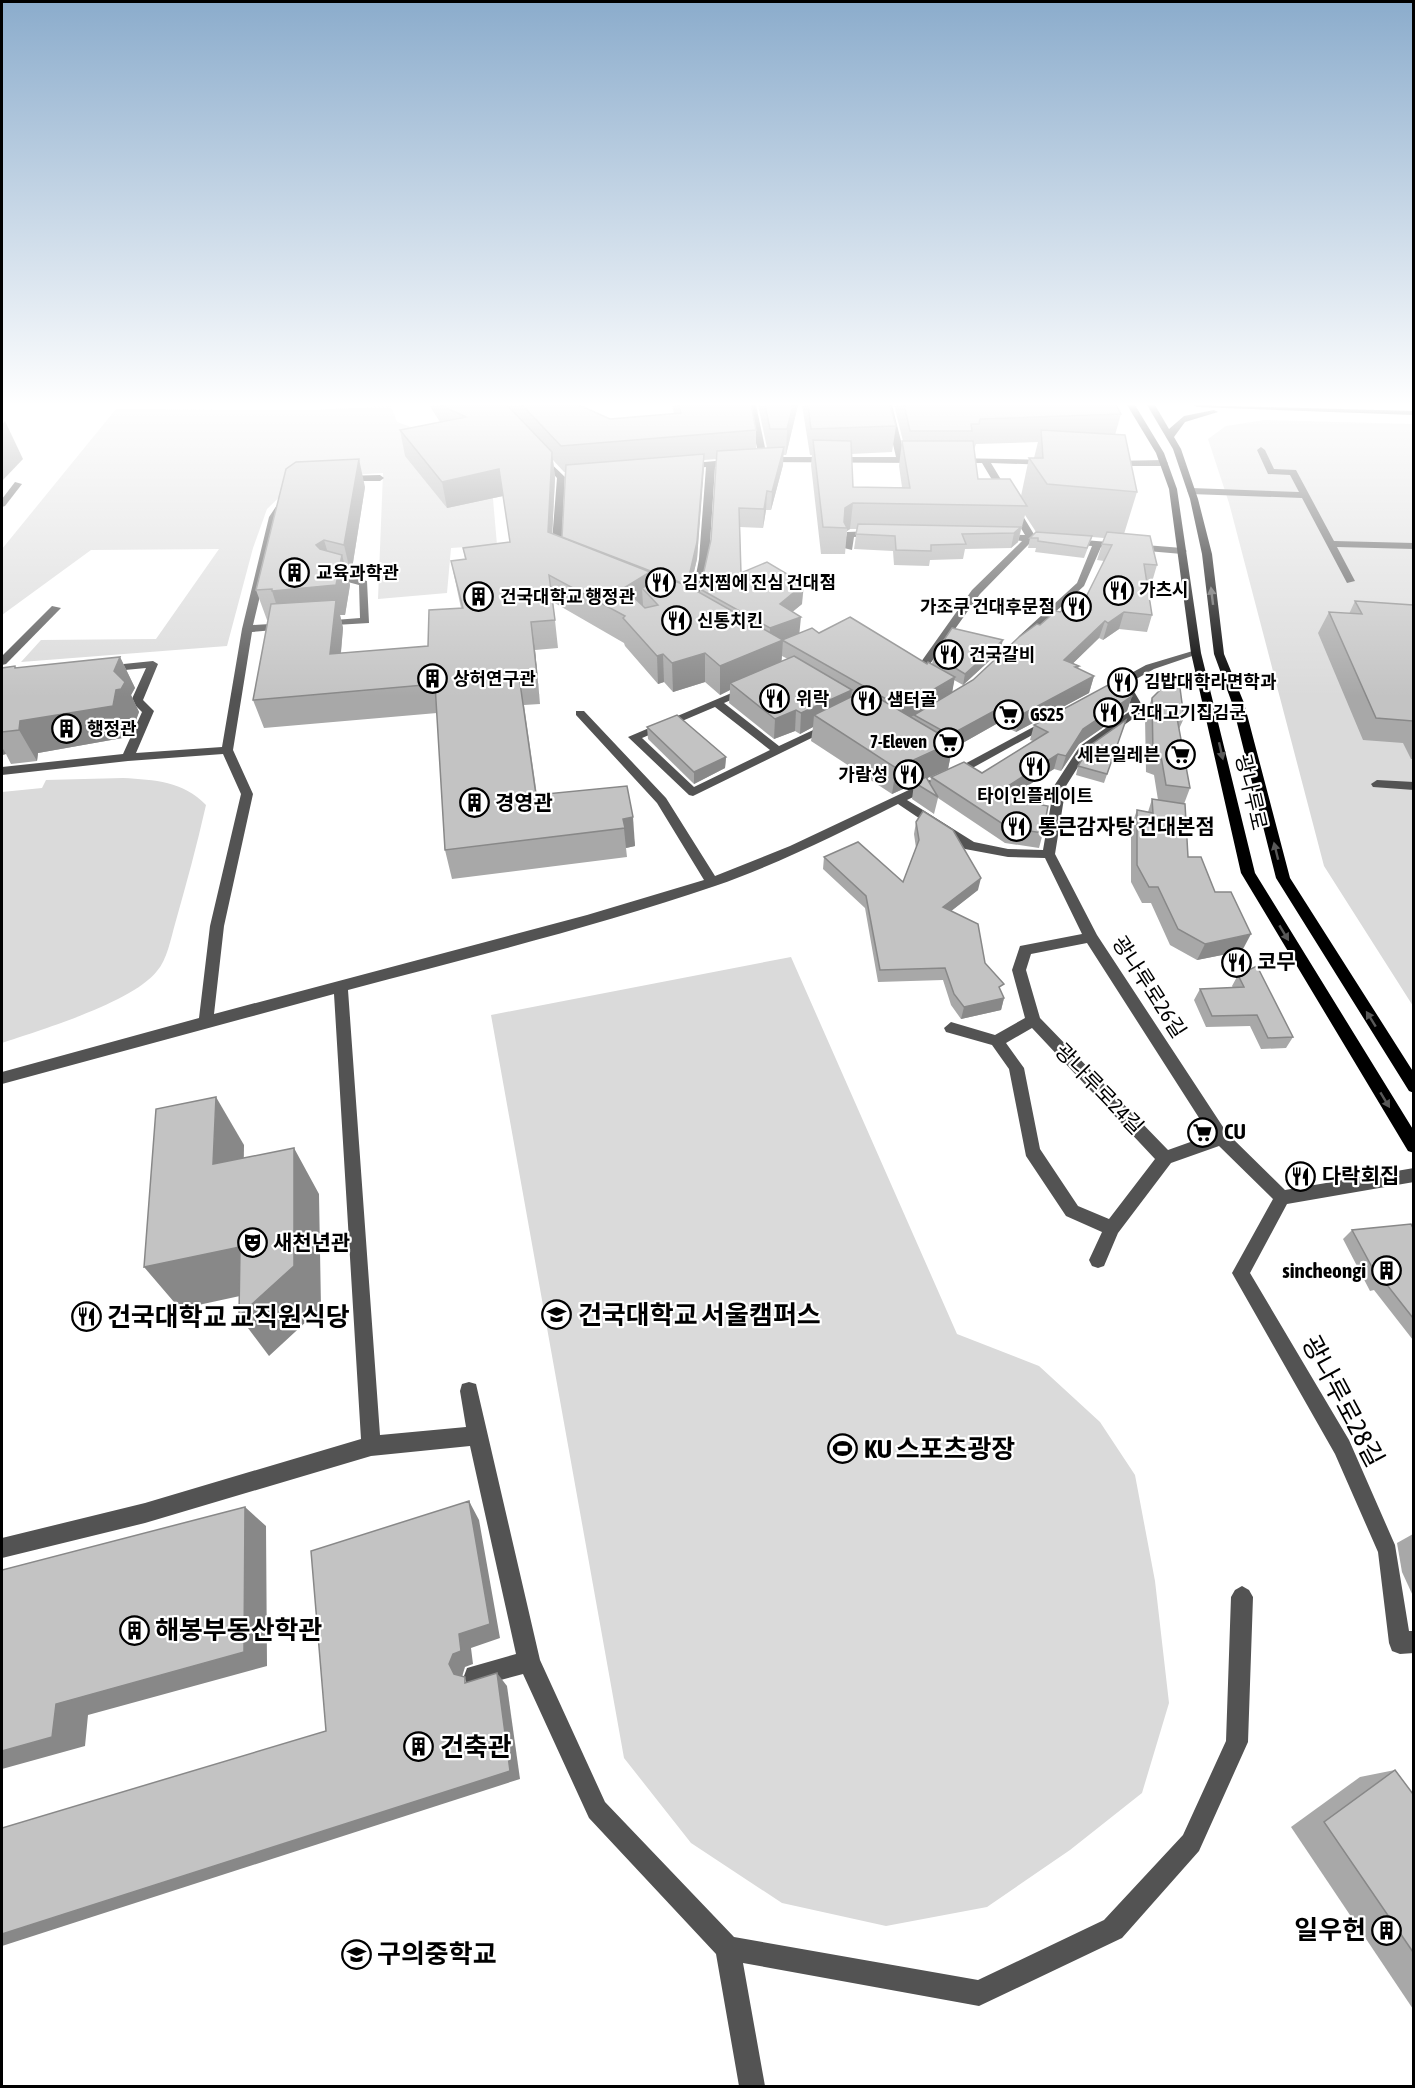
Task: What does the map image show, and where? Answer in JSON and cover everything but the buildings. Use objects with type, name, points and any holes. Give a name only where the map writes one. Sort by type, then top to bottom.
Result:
[{"type":"main road","name":"광나루로","points":[[1175,502],[1196,653],[1248,873],[1413,1146]]},
{"type":"main road","name":"광나루로","points":[[1194,502],[1207,554],[1218,654],[1238,703],[1283,878],[1413,1087]]},
{"type":"main road","points":[[1196,653],[1218,654]]},
{"type":"street","points":[[206,1024],[218,926],[247,794],[227,750],[247,629],[274,517],[283,502]]},
{"type":"street","points":[[559,502],[556,556],[567,560]]},
{"type":"street","points":[[693,610],[704,559],[708,502]]},
{"type":"street","points":[[1010,502],[1031,537]]},
{"type":"street","points":[[1309,502],[1350,581]]},
{"type":"street","points":[[849,548],[850,534],[888,534]]},
{"type":"street","points":[[984,536],[1031,537],[1182,551]]},
{"type":"street","points":[[921,669],[976,592],[1031,537]]},
{"type":"street","points":[[1014,647],[1081,584],[1098,543]]},
{"type":"street","points":[[1331,544],[1413,546]]},
{"type":"street","points":[[306,625],[364,621],[364,583],[332,575]]},
{"type":"street","points":[[2,662],[56,608]]},
{"type":"street","points":[[247,629],[294,626]]},
{"type":"street","points":[[1083,703],[1150,667],[1196,653]]},
{"type":"street","points":[[89,671],[153,664],[137,701],[148,711],[128,757]]},
{"type":"street","points":[[898,799],[970,846],[1008,854],[1049,854],[1060,786],[1084,749],[1140,710],[1123,682]]},
{"type":"street","points":[[756,686],[634,737],[693,792],[841,720]]},
{"type":"street","points":[[716,702],[778,751]]},
{"type":"street","points":[[580,713],[662,801],[712,882]]},
{"type":"street","points":[[2,1078],[603,915],[712,882],[770,859],[898,799],[1062,714]]},
{"type":"street","points":[[2,771],[128,757],[227,750]]},
{"type":"street","points":[[1377,784],[1413,786]]},
{"type":"street","name":"광나루로26길","points":[[1049,854],[1091,937],[1221,1138],[1241,1155],[1282,1198]]},
{"type":"street","name":"광나루로24길","points":[[1091,937],[1025,950],[1018,970],[1033,1020],[1165,1158]]},
{"type":"street","points":[[341,987],[371,1446]]},
{"type":"street","points":[[997,1041],[1033,1020]]},
{"type":"street","points":[[951,1028],[997,1041],[1016,1068],[1032,1151],[1072,1211],[1112,1228]]},
{"type":"street","points":[[1098,1260],[1112,1228],[1165,1158],[1221,1138]]},
{"type":"street","points":[[1282,1198],[1413,1175]]},
{"type":"street","name":"광나루로28길","points":[[1282,1198],[1241,1273],[1342,1448],[1388,1552],[1406,1643]]},
{"type":"street","points":[[469,1391],[477,1436],[529,1662],[597,1810],[728,1948],[752,2086]]},
{"type":"street","points":[[2,1548],[145,1513],[371,1446],[477,1436]]},
{"type":"street","points":[[728,1948],[979,1993],[1113,1929],[1191,1843],[1237,1742],[1242,1597]]},
{"type":"street","points":[[475,1676],[529,1662]]},
{"type":"shaded area","points":[[40,502],[274,502],[267,509],[253,548],[227,646],[21,662],[41,640],[156,639],[219,549],[91,550],[2,615],[2,549]]},
{"type":"shaded area","points":[[382,502],[493,502],[497,545],[451,548],[447,593],[378,599]]},
{"type":"shaded area","points":[[1413,502],[1413,1006],[1324,866],[1229,503]]},
{"type":"shaded area","points":[[123,778],[157,781],[178,786],[206,805],[163,961],[157,971],[128,994],[62,1023],[2,1043],[2,792],[42,788],[46,780]]},
{"type":"shaded area","name":"KU 스포츠광장","points":[[791,957],[957,1334],[1039,1366],[1100,1422],[1135,1475],[1155,1581],[1169,1703],[1142,1793],[1070,1850],[987,1907],[886,1926],[782,1903],[691,1843],[624,1758],[491,1015]]},
{"type":"place","name":"교육과학관","points":[[295,573]]},
{"type":"place","name":"김치찜에 진심 건대점","points":[[661,583]]},
{"type":"place","name":"가츠시","points":[[1118,590]]},
{"type":"place","name":"건국대학교 행정관","points":[[479,597]]},
{"type":"place","name":"가조쿠 건대후문점","points":[[1076,607]]},
{"type":"place","name":"신통치킨","points":[[676,621]]},
{"type":"place","name":"건국갈비","points":[[948,655]]},
{"type":"place","name":"상허연구관","points":[[432,679]]},
{"type":"place","name":"김밥대학라면학과","points":[[1123,682]]},
{"type":"place","name":"위락","points":[[775,699]]},
{"type":"place","name":"샘터골","points":[[866,700]]},
{"type":"place","name":"건대고기집김군","points":[[1109,713]]},
{"type":"place","name":"GS25","points":[[1009,715]]},
{"type":"place","name":"행정관","points":[[66,729]]},
{"type":"place","name":"7-Eleven","points":[[948,742]]},
{"type":"place","name":"세븐일레븐","points":[[1181,755]]},
{"type":"place","name":"타이인플레이트","points":[[1035,767]]},
{"type":"place","name":"가람성","points":[[909,775]]},
{"type":"place","name":"경영관","points":[[474,803]]},
{"type":"place","name":"통큰감자탕 건대본점","points":[[1017,827]]},
{"type":"place","name":"코무","points":[[1236,962]]},
{"type":"place","name":"CU","points":[[1203,1132]]},
{"type":"place","name":"다락회집","points":[[1301,1176]]},
{"type":"place","name":"새천년관","points":[[252,1243]]},
{"type":"place","name":"sincheongi","points":[[1387,1271]]},
{"type":"place","name":"건국대학교 서울캠퍼스","points":[[557,1315]]},
{"type":"place","name":"건국대학교 교직원식당","points":[[86,1317]]},
{"type":"place","name":"KU 스포츠광장","points":[[843,1449]]},
{"type":"place","name":"해봉부동산학관","points":[[134,1630]]},
{"type":"place","name":"건축관","points":[[419,1747]]},
{"type":"place","name":"일우헌","points":[[1387,1930]]},
{"type":"place","name":"구의중학교","points":[[356,1954]]}]
